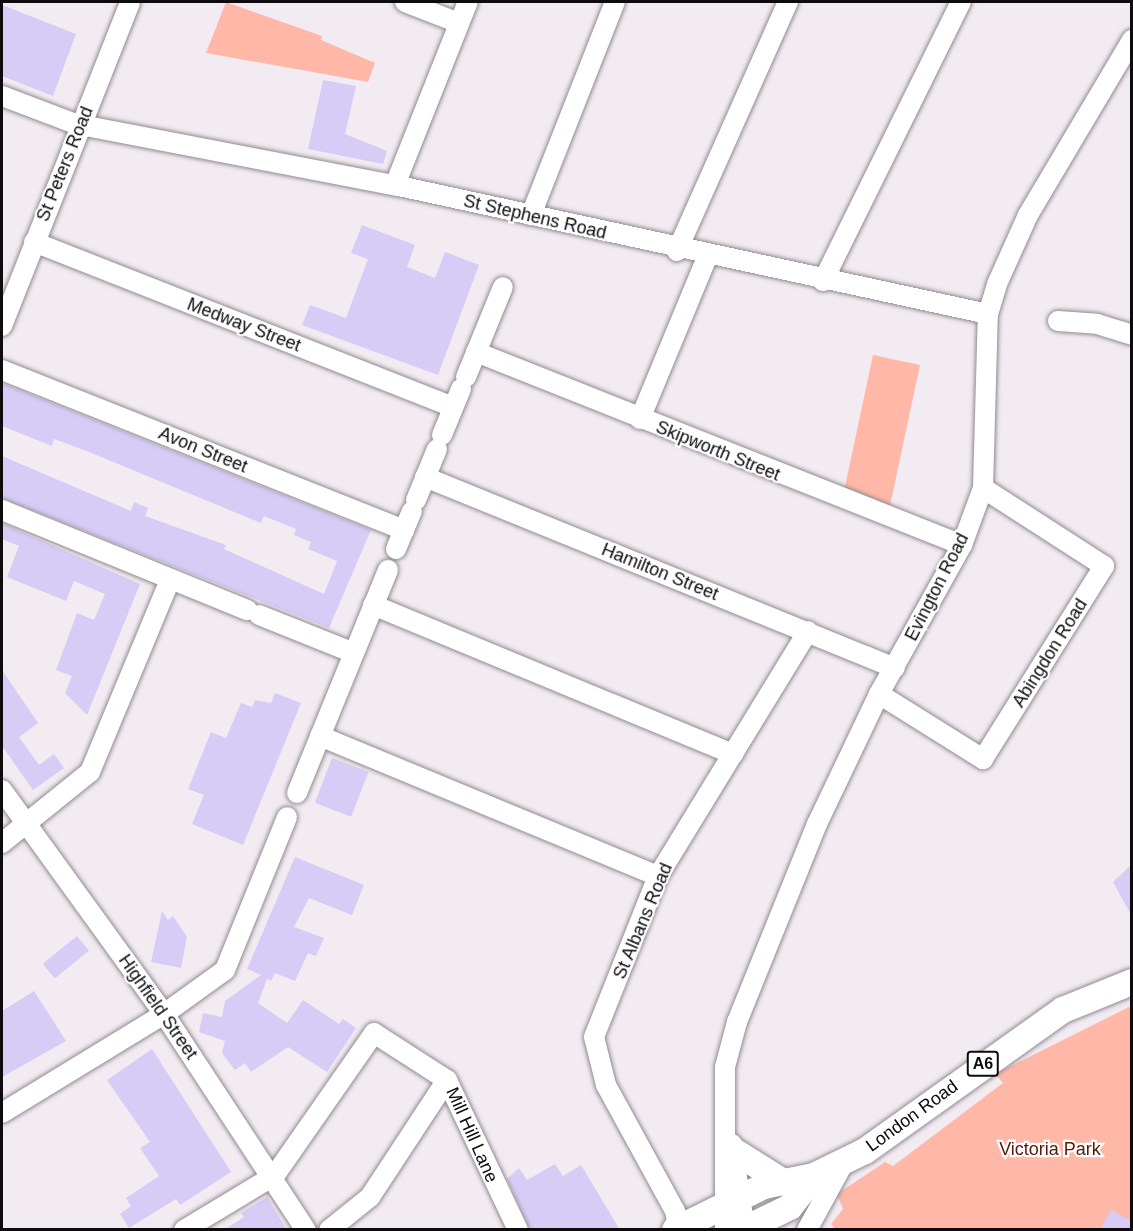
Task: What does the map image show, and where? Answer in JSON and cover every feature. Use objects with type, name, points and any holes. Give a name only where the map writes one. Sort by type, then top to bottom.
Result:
[{"type":"main road","name":"London Road","points":[[737,1220],[780,1180],[814,1176],[844,1162],[1063,1010],[1131,982]]},
{"type":"main road","points":[[729,1143],[780,1180]]},
{"type":"main road","name":"London Road","points":[[676,1228],[737,1220],[790,1207],[814,1176]]},
{"type":"street","name":"St Peters Road","points":[[2,326],[130,2]]},
{"type":"street","points":[[405,2],[459,23]]},
{"type":"street","points":[[394,185],[468,2]]},
{"type":"street","points":[[531,215],[615,2]]},
{"type":"street","points":[[677,251],[788,2]]},
{"type":"street","points":[[823,281],[961,2]]},
{"type":"street","name":"Evington Road","points":[[737,1220],[729,1143],[725,1068],[737,1022],[817,824],[879,694],[962,545],[983,488],[988,314],[1028,215],[1131,40]]},
{"type":"street","name":"St Stephens Road","points":[[2,96],[81,125],[394,185],[531,215],[677,251],[988,314]]},
{"type":"street","name":"Medway Street","points":[[34,242],[453,407]]},
{"type":"street","points":[[640,419],[707,257]]},
{"type":"street","points":[[396,549],[503,286]]},
{"type":"street","points":[[1058,321],[1097,324],[1131,335]]},
{"type":"street","name":"Skipworth Street","points":[[476,352],[962,545]]},
{"type":"street","name":"Avon Street","points":[[2,370],[404,530]]},
{"type":"street","name":"Hamilton Street","points":[[425,477],[895,668]]},
{"type":"street","name":"Abingdon Road","points":[[879,694],[983,759],[1104,566],[983,488]]},
{"type":"street","points":[[2,510],[354,653]]},
{"type":"street","points":[[297,793],[388,570]]},
{"type":"street","points":[[2,843],[90,772],[170,580]]},
{"type":"street","points":[[373,605],[733,754]]},
{"type":"street","name":"St Albans Road","points":[[676,1228],[650,1164],[606,1085],[594,1037],[658,876],[808,631]]},
{"type":"street","points":[[321,736],[658,876]]},
{"type":"street","name":"Highfield Street","points":[[2,790],[164,1014],[275,1175],[306,1230]]},
{"type":"street","points":[[2,1113],[164,1014],[225,970],[287,817]]},
{"type":"street","name":"Mill Hill Lane","points":[[275,1175],[374,1032],[447,1080],[518,1230]]},
{"type":"street","points":[[329,1230],[370,1197],[447,1080]]},
{"type":"street","points":[[807,1230],[844,1162]]},
{"type":"street","points":[[184,1230],[275,1175]]},
{"type":"green space","points":[[226,2],[322,36],[321,40],[375,63],[368,82],[206,53]]},
{"type":"green space","points":[[873,355],[920,365],[889,509],[842,499]]},
{"type":"green space","name":"Victoria Park","points":[[1131,1006],[1131,1229],[836,1230],[831,1224],[843,1209],[837,1194],[885,1162],[893,1166],[1003,1083],[995,1074]]},
{"type":"building","points":[[2,5],[76,34],[53,96],[2,76]]},
{"type":"building","points":[[323,80],[356,86],[345,134],[387,151],[383,164],[308,149]]},
{"type":"building","points":[[362,225],[415,245],[407,267],[435,278],[445,252],[479,265],[438,375],[302,325],[310,305],[346,318],[368,259],[351,253]]},
{"type":"building","points":[[2,383],[371,530],[329,628],[2,498],[2,456],[131,511],[134,502],[148,508],[145,516],[226,545],[224,549],[324,594],[337,561],[308,549],[311,542],[294,535],[296,529],[264,516],[261,523],[89,452],[54,439],[52,446],[2,426]]},
{"type":"building","points":[[2,523],[140,584],[87,715],[65,693],[72,676],[56,670],[77,613],[94,620],[105,594],[74,581],[66,601],[7,577],[19,546],[2,539]]},
{"type":"building","points":[[2,670],[38,723],[19,737],[39,765],[54,754],[64,768],[33,790],[2,746]]},
{"type":"building","points":[[275,693],[301,703],[243,845],[192,824],[204,795],[188,789],[211,732],[226,738],[241,703],[252,707],[255,700],[271,703]]},
{"type":"building","points":[[332,758],[368,772],[351,817],[315,803]]},
{"type":"building","points":[[295,857],[364,885],[352,915],[309,898],[294,927],[324,938],[316,956],[308,953],[295,981],[275,973],[271,981],[267,979],[258,1003],[287,1023],[303,1000],[339,1024],[343,1019],[356,1028],[327,1072],[288,1047],[251,1072],[245,1063],[235,1070],[222,1053],[225,1041],[199,1032],[203,1013],[222,1017],[225,1001],[261,975],[247,969]]},
{"type":"building","points":[[1131,865],[1131,915],[1113,882]]},
{"type":"building","points":[[162,911],[168,920],[173,916],[187,937],[181,968],[151,962]]},
{"type":"building","points":[[77,936],[89,951],[55,978],[43,964]]},
{"type":"building","points":[[34,991],[66,1041],[2,1077],[2,1011]]},
{"type":"building","points":[[152,1049],[231,1172],[180,1205],[176,1199],[129,1228],[120,1214],[131,1206],[126,1198],[159,1176],[140,1148],[150,1142],[107,1080]]},
{"type":"building","points":[[555,1164],[563,1176],[581,1165],[620,1230],[530,1230],[507,1179],[519,1168],[527,1180]]},
{"type":"building","points":[[267,1197],[287,1230],[224,1230],[244,1217],[241,1213]]},
{"type":"building","points":[[1111,1210],[1131,1221],[1131,1230],[1100,1230]]}]
